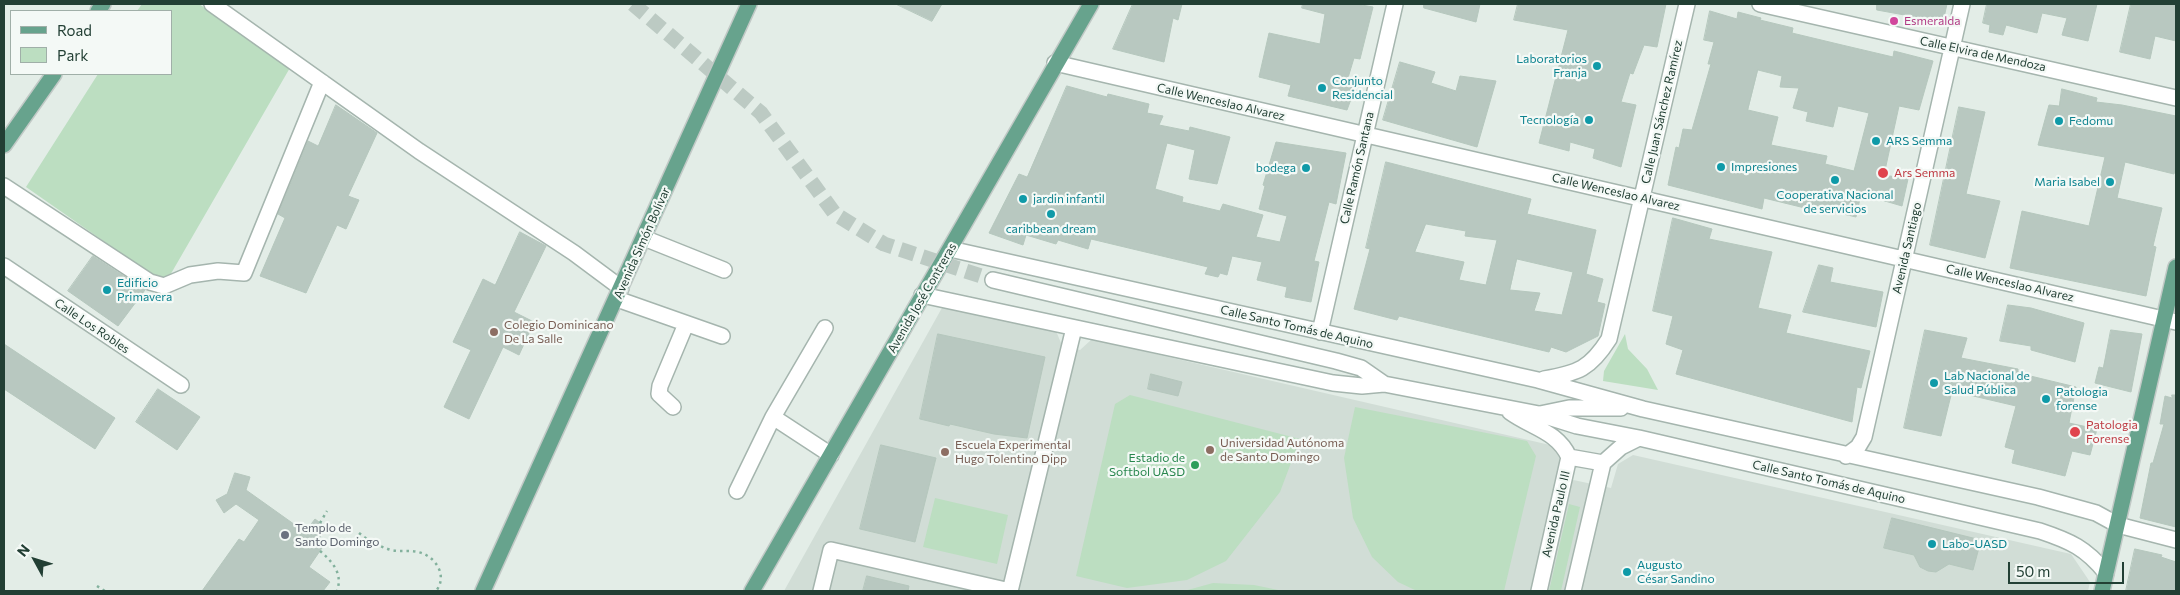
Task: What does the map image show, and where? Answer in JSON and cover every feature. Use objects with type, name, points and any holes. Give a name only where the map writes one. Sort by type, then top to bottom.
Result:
[{"type":"main road","name":"Avenida Simón Bolívar","points":[[483,591],[749,4]]},
{"type":"main road","name":"Avenida José Contreras","points":[[752,591],[950,249],[1055,63],[1091,4]]},
{"type":"main road","points":[[4,145],[53,75]]},
{"type":"main road","points":[[2102,591],[2170,320],[2176,268]]},
{"type":"street","points":[[212,4],[419,151],[574,253],[619,293],[686,324],[722,336]]},
{"type":"street","name":"Calle Ramón Santana","points":[[1320,332],[1395,4]]},
{"type":"street","name":"Calle Juan Sánchez Ramírez","points":[[1538,380],[1568,375],[1585,369],[1598,357],[1609,340],[1687,4]]},
{"type":"street","name":"Calle Elvira de Mendoza","points":[[1760,4],[2176,98]]},
{"type":"street","name":"Avenida Santiago","points":[[1846,456],[1858,447],[1864,437],[1962,4]]},
{"type":"street","name":"Calle Wenceslao Alvarez","points":[[1055,63],[2170,320]]},
{"type":"street","points":[[4,186],[150,282],[164,286],[190,275],[218,271],[244,273],[322,82]]},
{"type":"street","points":[[644,238],[724,270]]},
{"type":"street","name":"Calle Santo Tomás de Aquino","points":[[950,249],[1538,380],[1643,409],[1846,456],[2038,497],[2096,513],[2118,525],[2176,540]]},
{"type":"street","name":"Calle Los Robles","points":[[4,266],[181,385]]},
{"type":"street","points":[[993,280],[1336,360],[1361,368],[1384,384]]},
{"type":"street","name":"Calle Santo Tomás de Aquino","points":[[922,295],[1333,383],[1362,386],[1384,384],[1539,414],[1577,426],[1640,438],[2040,531],[2073,542],[2092,556],[2106,573]]},
{"type":"street","points":[[673,406],[659,394],[660,386],[686,324]]},
{"type":"street","points":[[737,490],[773,417],[825,328]]},
{"type":"street","points":[[821,591],[831,550],[1010,591],[1074,328]]},
{"type":"street","name":"Calle Santo Tomás de Aquino","points":[[1539,414],[1569,408],[1643,409]]},
{"type":"street","name":"Avenida Paulo III","points":[[1507,409],[1525,422],[1555,437],[1564,445],[1569,457],[1538,591]]},
{"type":"street","points":[[773,417],[831,456]]},
{"type":"street","points":[[1573,591],[1603,463],[1621,447],[1640,438]]},
{"type":"street","points":[[1569,457],[1603,463]]},
{"type":"path","points":[[320,523],[326,511]]},
{"type":"path","points":[[359,533],[373,543],[389,549],[402,552],[418,552],[430,559],[440,567],[442,577],[436,591]]},
{"type":"path","points":[[320,551],[337,570],[340,582],[337,591]]},
{"type":"path","points":[[98,586],[105,591]]},
{"type":"shaded area","name":"Universidad Autónoma de Santo Domingo","points":[[943,306],[1056,331],[1061,343],[1080,350],[1091,340],[1099,341],[1550,445],[1563,458],[1557,476],[1564,478],[1611,488],[1618,464],[1633,455],[2071,554],[2090,582],[2088,591],[784,591]]},
{"type":"green space","points":[[142,4],[199,4],[291,66],[165,284],[26,187],[97,75],[172,75],[172,10],[138,10]]},
{"type":"green space","points":[[1625,334],[1628,349],[1647,369],[1658,390],[1603,381],[1604,371]]},
{"type":"green space","name":"Estadio de Softbol UASD","points":[[1130,395],[1300,439],[1280,492],[1226,561],[1187,580],[1127,588],[1076,576],[1115,404]]},
{"type":"green space","points":[[1355,407],[1527,441],[1536,456],[1504,591],[1417,591],[1398,582],[1372,557],[1353,518],[1344,458]]},
{"type":"green space","points":[[935,498],[1008,515],[997,564],[923,547]]},
{"type":"green space","points":[[1569,504],[1580,507],[1561,591],[1549,591]]},
{"type":"green space","points":[[1213,583],[1254,585],[1283,591],[1184,591]]},
{"type":"building","points":[[896,4],[942,4],[932,21]]},
{"type":"building","points":[[1133,4],[1182,4],[1178,20],[1173,18],[1164,62],[1113,49]]},
{"type":"building","points":[[1303,4],[1356,4],[1373,7],[1360,59],[1354,58],[1347,81],[1357,83],[1347,110],[1288,96],[1291,85],[1259,77],[1269,33],[1320,44],[1325,14],[1302,8]]},
{"type":"building","points":[[1424,4],[1480,4],[1476,22],[1424,8]]},
{"type":"building","points":[[1518,4],[1666,4],[1657,47],[1644,45],[1633,74],[1630,73],[1621,102],[1636,105],[1621,167],[1593,158],[1595,149],[1570,142],[1569,151],[1539,143],[1568,30],[1514,20]]},
{"type":"building","points":[[1877,4],[1947,4],[1943,22],[1877,10]]},
{"type":"building","points":[[1987,4],[2097,4],[2088,41],[2062,35],[2067,18],[2042,13],[2037,33],[2006,25],[2003,35],[1989,32],[1990,25],[1983,23]]},
{"type":"building","points":[[2131,4],[2176,4],[2176,41],[2155,36],[2150,59],[2120,52]]},
{"type":"building","points":[[1710,11],[1737,19],[1738,12],[1761,18],[1760,20],[1793,28],[1792,33],[1893,57],[1894,51],[1933,61],[1919,110],[1899,106],[1884,175],[1908,179],[1902,206],[1861,194],[1856,217],[1814,207],[1813,210],[1764,198],[1762,209],[1668,185],[1676,147],[1679,148],[1683,129],[1692,130],[1711,64],[1708,64],[1714,42],[1704,40]],"holes":[[[1758,70],[1782,76],[1780,87],[1799,88],[1793,108],[1808,112],[1806,121],[1833,127],[1838,106],[1869,113],[1854,171],[1825,164],[1827,156],[1771,145],[1778,117],[1748,110]]]},
{"type":"building","points":[[1400,62],[1435,72],[1431,83],[1456,91],[1460,76],[1496,81],[1477,147],[1383,120]]},
{"type":"building","points":[[1067,86],[1107,97],[1108,94],[1149,104],[1147,113],[1163,116],[1159,125],[1189,131],[1190,127],[1230,137],[1217,184],[1189,179],[1195,150],[1167,143],[1155,189],[1183,197],[1182,202],[1220,211],[1223,204],[1263,215],[1256,237],[1280,242],[1287,216],[1259,209],[1265,186],[1263,185],[1276,142],[1346,153],[1336,204],[1329,202],[1314,261],[1319,262],[1311,302],[1285,297],[1287,287],[1257,280],[1262,262],[1232,256],[1227,275],[1220,273],[1218,277],[1205,274],[1208,267],[1091,239],[1088,249],[1058,240],[1056,244],[1026,235],[1023,245],[989,233],[1019,174],[1027,177]]},
{"type":"building","points":[[2062,89],[2097,98],[2096,102],[2122,105],[2176,116],[2176,166],[2174,174],[2125,162],[2117,198],[2162,208],[2153,246],[2156,247],[2146,296],[2010,268],[2022,211],[2089,226],[2105,157],[2038,145],[2049,105],[2059,106]]},
{"type":"building","points":[[336,105],[377,133],[348,196],[359,200],[346,229],[337,225],[306,293],[260,276],[285,218],[278,214],[308,141],[318,146]]},
{"type":"building","points":[[1959,107],[1985,112],[1966,194],[2000,201],[1985,258],[1930,245]]},
{"type":"building","points":[[1386,162],[1531,199],[1527,214],[1596,230],[1586,274],[1603,279],[1597,302],[1605,304],[1598,336],[1566,352],[1551,347],[1549,352],[1399,316],[1397,320],[1354,309],[1370,249],[1366,248]],"holes":[[[1426,224],[1466,231],[1465,236],[1497,240],[1486,285],[1459,280],[1464,262],[1415,252]],[[1517,259],[1573,272],[1562,315],[1534,311],[1540,293],[1510,290]]]},
{"type":"building","points":[[1673,218],[1712,229],[1709,239],[1772,252],[1758,308],[1791,315],[1786,333],[1870,351],[1861,388],[1857,387],[1852,422],[1676,374],[1683,350],[1666,344],[1673,316],[1653,311]]},
{"type":"building","name":"Colegio Dominicano De La Salle","points":[[520,232],[546,246],[514,312],[534,322],[519,355],[503,347],[469,419],[444,407],[471,350],[453,342],[483,279],[495,285]]},
{"type":"building","name":"Edificio Primavera","points":[[93,256],[145,290],[118,326],[68,291]]},
{"type":"building","points":[[1819,265],[1833,268],[1830,282],[1883,292],[1876,327],[1803,312]]},
{"type":"building","points":[[2008,305],[2031,308],[2084,323],[2075,362],[2031,350],[2031,346],[2000,341]]},
{"type":"building","points":[[1925,330],[1967,338],[1961,358],[2018,369],[2018,373],[2076,387],[2069,423],[2097,429],[2090,455],[2072,451],[2065,476],[2012,463],[2015,450],[2005,447],[2016,406],[1952,391],[1941,436],[1904,428]]},
{"type":"building","points":[[2111,330],[2142,334],[2131,392],[2095,383],[2099,367],[2103,368]]},
{"type":"building","points":[[938,334],[1045,357],[1027,438],[994,434],[920,419]]},
{"type":"building","points":[[4,344],[115,418],[95,449],[4,389]]},
{"type":"building","points":[[1151,374],[1182,382],[1178,396],[1148,389]]},
{"type":"building","points":[[158,389],[200,417],[177,450],[136,422]]},
{"type":"building","points":[[2172,395],[2176,395],[2176,527],[2140,518],[2151,463],[2153,463],[2164,424],[2160,424],[2165,396],[2172,398]]},
{"type":"building","points":[[881,445],[936,458],[915,542],[860,529]]},
{"type":"building","name":"Templo de Santo Domingo","points":[[235,473],[250,477],[246,490],[305,532],[315,519],[327,528],[317,541],[324,545],[309,567],[330,582],[323,591],[202,591],[239,539],[244,542],[259,520],[236,504],[224,513],[216,500],[227,494]]},
{"type":"building","name":"Labo-UASD","points":[[1892,518],[1981,540],[1973,570],[1949,564],[1936,572],[1928,571],[1920,567],[1914,555],[1884,548]]},
{"type":"building","points":[[2135,549],[2162,555],[2161,557],[2176,562],[2176,591],[2126,591]]},
{"type":"building","points":[[867,576],[909,586],[908,591],[863,591]]},
{"type":"tunnel","points":[[633,4],[761,113],[835,214],[884,244],[993,280]]},
{"type":"place","name":"Esmeralda","points":[[1894,21]]},
{"type":"place","name":"Laboratorios Franja","points":[[1597,66]]},
{"type":"place","name":"Conjunto Residencial","points":[[1322,88]]},
{"type":"place","name":"Tecnología","points":[[1589,120]]},
{"type":"place","name":"Fedomu","points":[[2059,121]]},
{"type":"place","name":"ARS Semma","points":[[1876,141]]},
{"type":"place","name":"Impresiones","points":[[1721,167]]},
{"type":"place","name":"bodega","points":[[1306,168]]},
{"type":"place","name":"Ars Semma","points":[[1883,173]]},
{"type":"place","name":"Cooperativa Nacional de servicios","points":[[1835,180]]},
{"type":"place","name":"Maria Isabel","points":[[2110,182]]},
{"type":"place","name":"jardin infantil","points":[[1023,199]]},
{"type":"place","name":"caribbean dream","points":[[1051,214]]},
{"type":"place","name":"Edificio Primavera","points":[[107,290]]},
{"type":"place","name":"Colegio Dominicano De La Salle","points":[[494,332]]},
{"type":"place","name":"Lab Nacional de Salud Pública","points":[[1934,383]]},
{"type":"place","name":"Patologia forense","points":[[2046,399]]},
{"type":"place","name":"Patologia Forense","points":[[2075,432]]},
{"type":"place","name":"Universidad Autónoma de Santo Domingo","points":[[1210,450]]},
{"type":"place","name":"Escuela Experimental Hugo Tolentino Dipp","points":[[945,452]]},
{"type":"place","name":"Estadio de Softbol UASD","points":[[1195,465]]},
{"type":"place","name":"Templo de Santo Domingo","points":[[285,535]]},
{"type":"place","name":"Labo-UASD","points":[[1932,544]]},
{"type":"place","name":"Augusto César Sandino","points":[[1627,572]]}]
